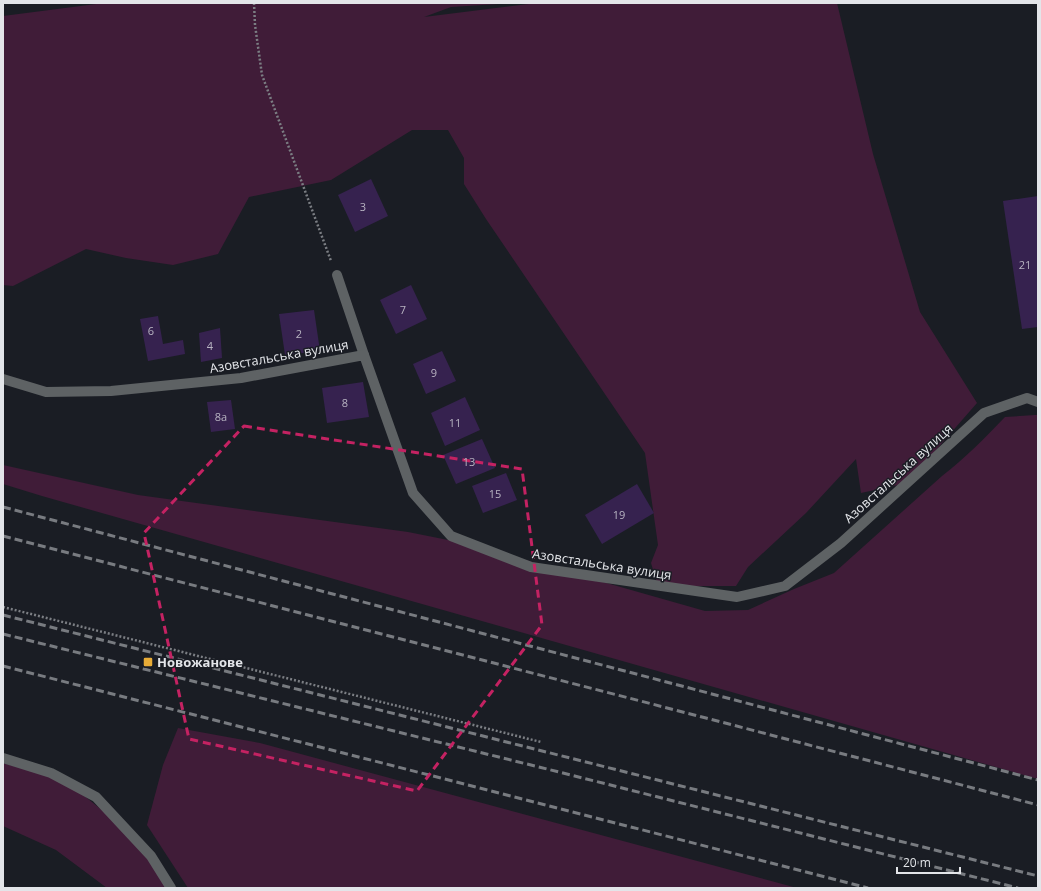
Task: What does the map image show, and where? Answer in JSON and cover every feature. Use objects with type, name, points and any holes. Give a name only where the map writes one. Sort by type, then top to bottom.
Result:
[{"type":"street","points":[[337,275],[364,355]]},
{"type":"street","name":"Азовстальська вулиця","points":[[3,379],[46,392],[111,391],[240,378],[364,355],[413,493],[451,536],[531,567],[737,597],[785,586],[841,543],[984,413],[1027,398],[1038,402]]},
{"type":"street","points":[[3,758],[51,773],[96,798],[151,856],[171,888]]},
{"type":"path","points":[[254,3],[255,26],[262,75],[337,275]]},
{"type":"path","points":[[3,607],[541,742]]},
{"type":"highlighted area","points":[[244,426],[522,469],[542,625],[417,791],[189,739],[144,533]]},
{"type":"shaded area","points":[[104,3],[514,3],[451,7],[424,17],[537,3],[837,3],[873,154],[920,312],[977,403],[907,483],[861,493],[856,459],[806,513],[748,567],[736,586],[658,586],[651,563],[658,545],[645,453],[486,219],[464,184],[464,158],[448,130],[412,130],[331,180],[249,197],[218,254],[173,265],[126,258],[86,249],[13,286],[3,285],[3,16]]},
{"type":"shaded area","points":[[1038,415],[1038,779],[3,484],[3,465],[138,495],[408,532],[473,545],[705,611],[748,610],[834,573],[967,455],[1005,417]]},
{"type":"shaded area","points":[[178,728],[260,743],[797,888],[188,888],[147,825],[163,765]]},
{"type":"shaded area","points":[[3,763],[66,781],[130,833],[172,888],[107,888],[56,850],[3,826]]},
{"type":"building","points":[[371,179],[388,216],[355,232],[338,195]]},
{"type":"building","points":[[1038,196],[1038,327],[1022,329],[1003,201]]},
{"type":"building","points":[[411,285],[427,319],[396,334],[380,300]]},
{"type":"building","points":[[314,310],[320,351],[285,355],[279,314]]},
{"type":"building","points":[[158,316],[163,344],[183,340],[185,354],[148,361],[140,319]]},
{"type":"building","points":[[220,328],[222,358],[201,362],[199,333]]},
{"type":"building","points":[[442,351],[456,381],[426,394],[413,364]]},
{"type":"building","points":[[363,382],[369,417],[327,423],[322,388]]},
{"type":"building","points":[[465,397],[480,430],[445,446],[431,413]]},
{"type":"building","points":[[231,400],[235,429],[211,432],[207,402]]},
{"type":"building","points":[[482,439],[495,468],[456,484],[443,455]]},
{"type":"building","points":[[506,473],[517,500],[483,513],[472,486]]},
{"type":"building","points":[[637,484],[654,513],[602,544],[585,515]]},
{"type":"railway","points":[[3,507],[1038,780]]},
{"type":"railway","points":[[3,536],[1038,805]]},
{"type":"railway","points":[[3,615],[1038,876]]},
{"type":"railway","points":[[3,634],[1018,888]]},
{"type":"railway","points":[[3,666],[868,888]]},
{"type":"place","name":"Новожанове","points":[[148,662]]}]
